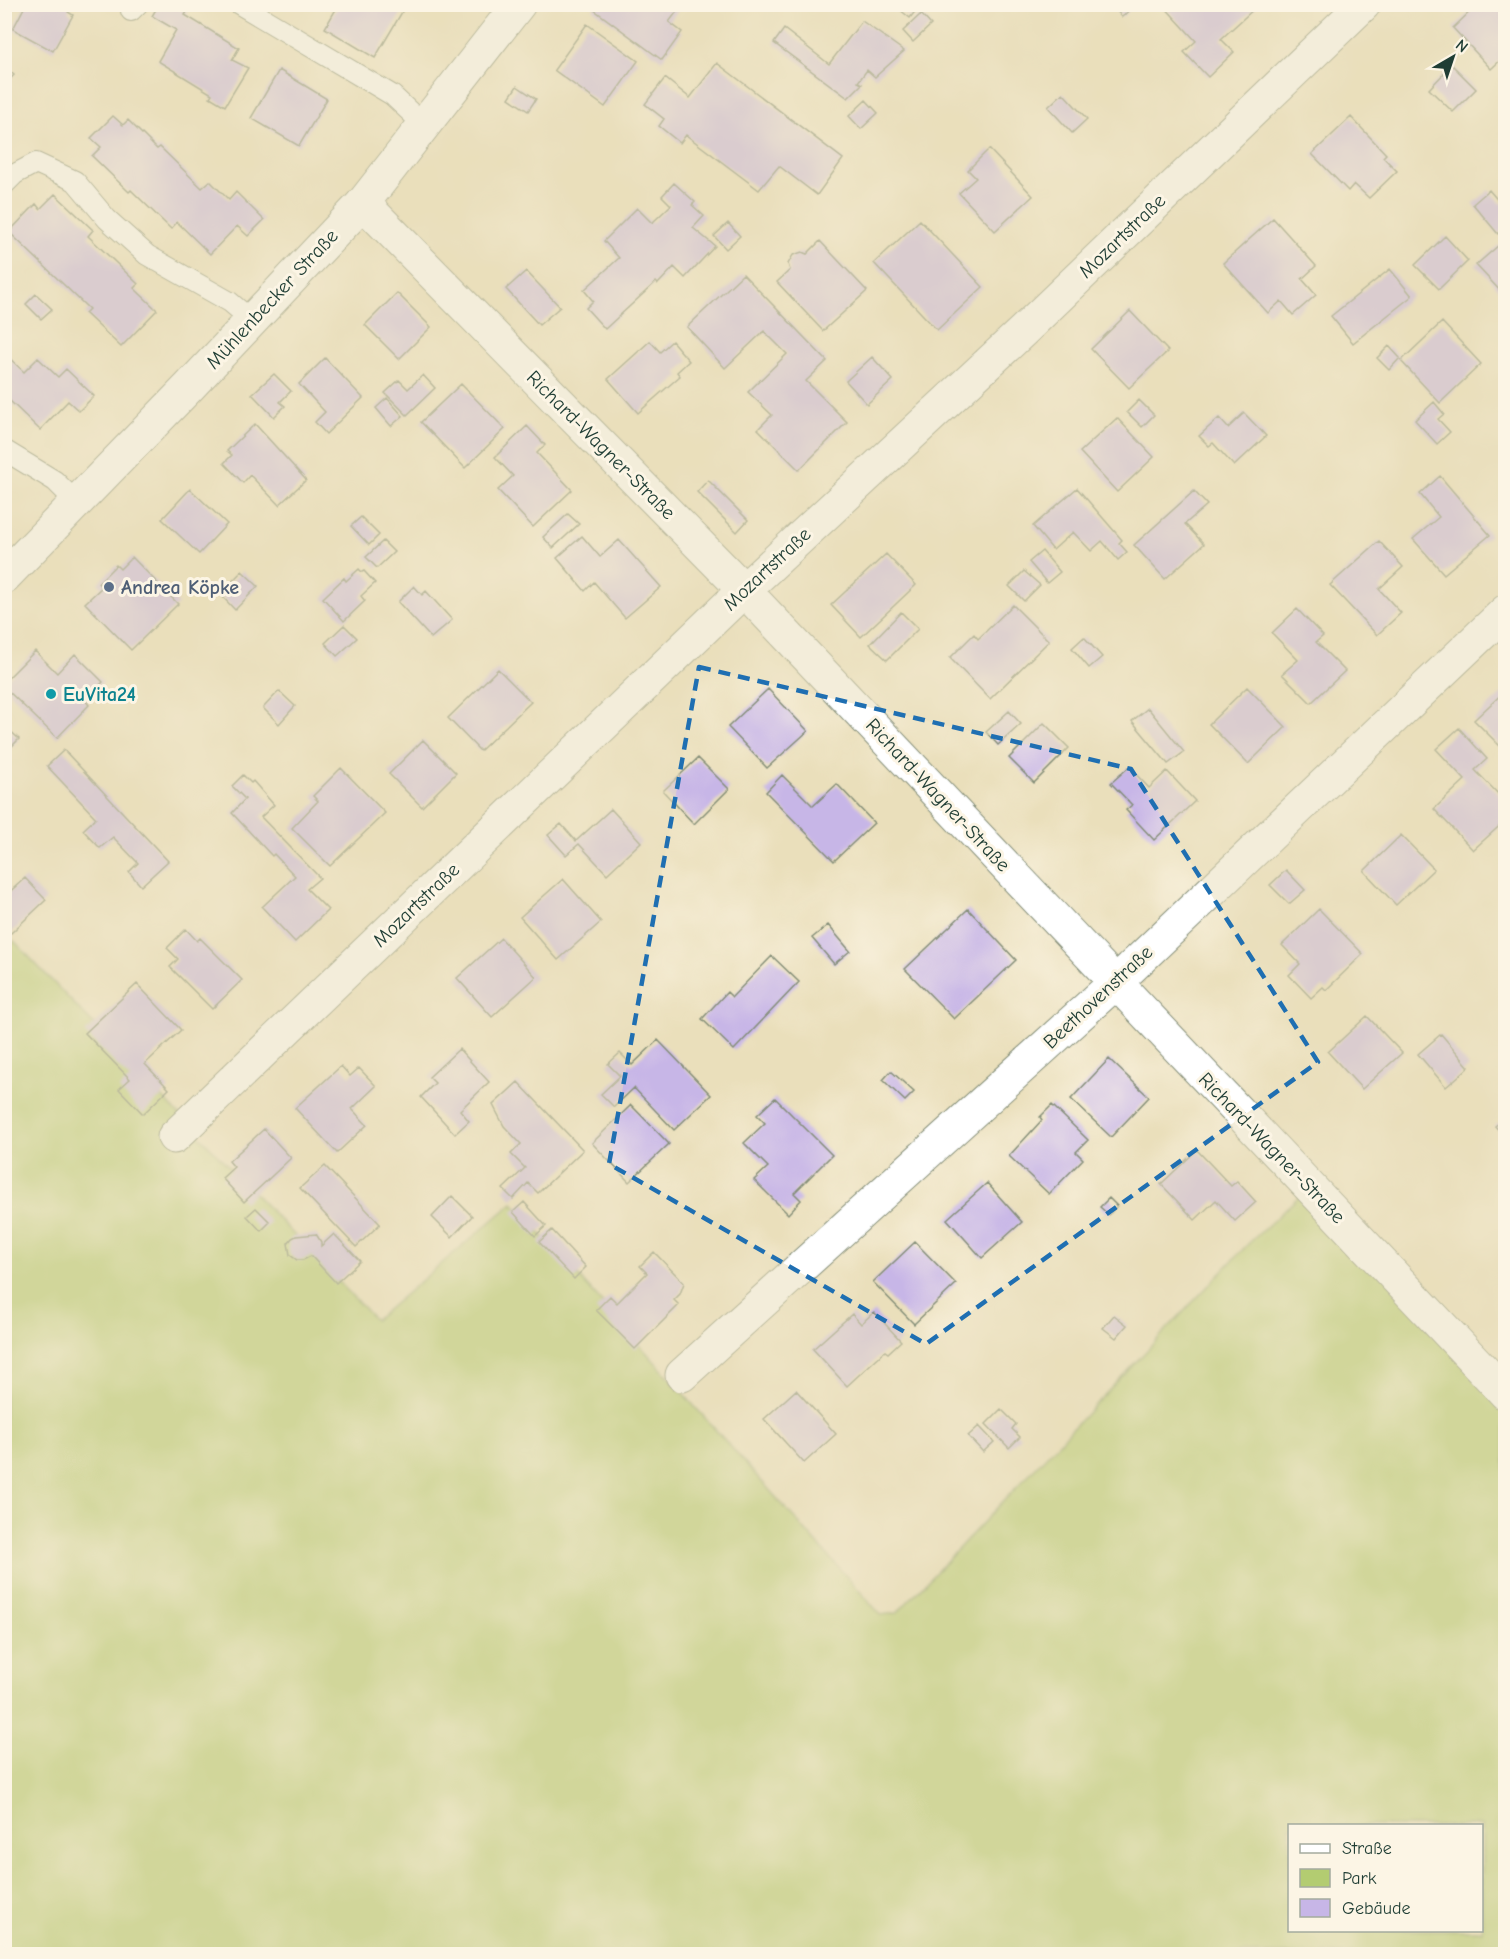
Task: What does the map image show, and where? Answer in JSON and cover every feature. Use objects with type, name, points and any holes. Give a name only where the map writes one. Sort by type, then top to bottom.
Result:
[{"type":"street","name":"Mühlenbecker Straße","points":[[4,577],[363,203],[519,4]]},
{"type":"street","name":"Mozartstraße","points":[[174,1137],[744,590],[1024,330],[1364,4]]},
{"type":"street","name":"Richard-Wagner-Straße","points":[[363,203],[744,590],[1506,1394]]},
{"type":"street","name":"Beethovenstraße","points":[[682,1375],[1115,983],[1506,611]]},
{"type":"lane","points":[[239,4],[392,95],[425,126]]},
{"type":"lane","points":[[4,185],[15,174],[36,163],[75,181],[107,219],[147,255],[230,302],[252,320]]},
{"type":"lane","points":[[4,450],[55,481],[76,503]]},
{"type":"highlighted area","points":[[699,667],[1131,769],[1318,1062],[926,1344],[609,1164]]},
{"type":"green space","points":[[14,941],[375,1320],[513,1203],[881,1615],[897,1613],[1249,1243],[1309,1187],[1505,1394],[1505,1954],[5,1954],[4,950]]},
{"type":"building","points":[[26,4],[72,4],[68,12],[73,15],[53,51],[13,29]]},
{"type":"building","points":[[159,4],[192,4],[185,15],[239,48],[232,60],[248,68],[225,106],[210,97],[212,94],[158,61],[176,30],[152,16]]},
{"type":"building","points":[[339,4],[401,4],[405,7],[375,58],[325,28]]},
{"type":"building","points":[[893,4],[929,4],[922,13],[917,9],[910,18]]},
{"type":"building","points":[[1111,4],[1136,4],[1122,17]]},
{"type":"building","points":[[1162,4],[1253,4],[1256,7],[1221,39],[1234,52],[1208,77],[1184,52],[1196,41]]},
{"type":"building","points":[[1478,4],[1502,4],[1506,8],[1506,55],[1491,69],[1453,28]]},
{"type":"building","points":[[596,5],[682,5],[669,22],[682,32],[662,60],[593,9]]},
{"type":"building","points":[[921,14],[931,25],[913,42],[903,31]]},
{"type":"building","points":[[862,21],[904,51],[875,77],[867,70],[858,82],[862,84],[848,98],[774,43],[784,29],[829,64]]},
{"type":"building","points":[[587,24],[638,61],[605,107],[554,70]]},
{"type":"building","points":[[717,63],[843,159],[817,195],[779,166],[759,190],[686,135],[680,143],[659,126],[664,119],[645,104],[665,78],[690,98]]},
{"type":"building","points":[[1452,65],[1476,89],[1453,112],[1429,89]]},
{"type":"building","points":[[4,66],[14,75],[4,85]]},
{"type":"building","points":[[279,70],[327,99],[299,146],[251,118]]},
{"type":"building","points":[[517,86],[536,99],[528,111],[509,98]]},
{"type":"building","points":[[1063,93],[1087,119],[1072,133],[1048,107]]},
{"type":"building","points":[[866,100],[878,113],[861,129],[849,116]]},
{"type":"building","points":[[113,116],[123,125],[128,120],[202,188],[210,181],[229,200],[236,192],[264,220],[248,236],[237,226],[210,254],[177,222],[171,229],[92,156],[101,147],[91,138]]},
{"type":"building","points":[[1351,117],[1386,154],[1383,157],[1397,171],[1369,198],[1354,184],[1348,191],[1312,154]]},
{"type":"building","points":[[989,149],[1033,196],[995,231],[959,193],[976,178],[968,170]]},
{"type":"building","points":[[674,183],[695,202],[692,205],[704,216],[693,228],[715,246],[685,278],[674,267],[658,284],[656,282],[605,329],[586,308],[593,301],[584,290],[619,258],[604,241],[637,208],[652,223],[671,205],[662,196]]},
{"type":"building","points":[[1489,190],[1501,204],[1506,201],[1506,228],[1498,234],[1473,204]]},
{"type":"building","points":[[55,194],[93,230],[88,236],[138,284],[134,288],[157,310],[121,347],[85,313],[89,309],[9,232],[36,204],[40,209]]},
{"type":"building","points":[[1273,218],[1316,266],[1302,279],[1316,295],[1293,315],[1281,301],[1268,313],[1223,263]]},
{"type":"building","points":[[920,220],[983,287],[937,330],[874,263]]},
{"type":"building","points":[[728,223],[740,236],[726,249],[714,236]]},
{"type":"building","points":[[1445,236],[1468,261],[1439,289],[1415,265]]},
{"type":"building","points":[[820,241],[867,291],[823,331],[777,282],[790,270],[788,264],[793,255],[802,252],[807,254]]},
{"type":"building","points":[[1499,245],[1506,253],[1506,297],[1476,265]]},
{"type":"building","points":[[1390,269],[1412,296],[1353,343],[1331,316]]},
{"type":"building","points":[[526,271],[560,307],[539,325],[506,289]]},
{"type":"building","points":[[743,274],[827,361],[806,381],[847,422],[799,470],[758,429],[772,415],[748,392],[787,354],[764,331],[725,368],[687,327]]},
{"type":"building","points":[[397,293],[431,327],[399,359],[365,325]]},
{"type":"building","points":[[36,294],[52,309],[41,319],[26,304]]},
{"type":"building","points":[[1130,311],[1168,351],[1129,388],[1091,349]]},
{"type":"building","points":[[1442,322],[1481,364],[1440,403],[1401,361]]},
{"type":"building","points":[[650,341],[660,352],[672,341],[689,361],[677,372],[680,376],[638,413],[608,379]]},
{"type":"building","points":[[1389,346],[1400,358],[1389,370],[1377,358]]},
{"type":"building","points":[[4,353],[24,372],[38,358],[58,377],[66,369],[94,396],[79,411],[68,401],[40,430],[8,399],[4,403]]},
{"type":"building","points":[[872,357],[893,380],[867,404],[846,381]]},
{"type":"building","points":[[325,358],[363,398],[326,434],[315,422],[325,412],[299,384]]},
{"type":"building","points":[[274,374],[291,391],[280,402],[285,406],[274,417],[252,394]]},
{"type":"building","points":[[423,375],[435,388],[407,415],[385,393],[399,380],[408,389]]},
{"type":"building","points":[[461,384],[505,429],[465,468],[421,422]]},
{"type":"building","points":[[387,398],[403,416],[391,426],[376,408]]},
{"type":"building","points":[[1139,400],[1154,415],[1142,427],[1127,412]]},
{"type":"building","points":[[1434,402],[1444,414],[1438,419],[1450,432],[1437,444],[1415,420]]},
{"type":"building","points":[[1244,413],[1266,436],[1234,466],[1213,443],[1209,446],[1199,436],[1219,418],[1228,428]]},
{"type":"building","points":[[1117,418],[1154,457],[1117,492],[1080,452]]},
{"type":"building","points":[[255,424],[306,480],[279,505],[250,475],[243,483],[224,463],[232,455],[227,451]]},
{"type":"building","points":[[527,426],[545,445],[537,453],[572,490],[533,527],[498,490],[513,476],[495,457]]},
{"type":"building","points":[[1440,476],[1490,535],[1444,574],[1413,539],[1439,517],[1420,494]]},
{"type":"building","points":[[708,480],[748,520],[737,532],[697,492]]},
{"type":"building","points":[[1077,488],[1122,540],[1119,543],[1127,552],[1118,560],[1102,541],[1091,551],[1073,532],[1053,550],[1033,526]]},
{"type":"building","points":[[190,489],[227,524],[199,554],[162,519]]},
{"type":"building","points":[[1194,491],[1207,505],[1185,524],[1204,544],[1165,579],[1134,545]]},
{"type":"building","points":[[568,514],[579,524],[553,548],[543,537]]},
{"type":"building","points":[[361,517],[379,535],[369,545],[351,526]]},
{"type":"building","points":[[582,536],[600,557],[619,540],[661,587],[625,618],[594,582],[585,591],[557,558]]},
{"type":"building","points":[[383,541],[394,552],[377,568],[366,557]]},
{"type":"building","points":[[1379,541],[1403,567],[1379,589],[1401,613],[1377,635],[1330,585]]},
{"type":"building","points":[[1042,551],[1060,572],[1047,583],[1029,562]]},
{"type":"building","points":[[886,554],[916,585],[861,637],[831,605]]},
{"type":"building","points":[[132,557],[178,604],[131,650],[85,603],[102,587],[98,583],[116,565],[120,569]]},
{"type":"building","points":[[359,569],[375,583],[361,596],[365,601],[344,621],[323,598],[344,578],[346,581]]},
{"type":"building","points":[[242,571],[258,586],[235,610],[220,594]]},
{"type":"building","points":[[1024,571],[1040,585],[1024,601],[1009,586]]},
{"type":"building","points":[[414,586],[422,595],[426,591],[452,620],[431,638],[398,602]]},
{"type":"building","points":[[1013,605],[1049,641],[990,699],[950,658],[974,634],[978,639]]},
{"type":"building","points":[[1297,609],[1323,636],[1316,642],[1345,671],[1311,703],[1282,674],[1298,660],[1272,633]]},
{"type":"building","points":[[901,612],[918,629],[887,660],[870,644]]},
{"type":"building","points":[[344,625],[357,638],[337,656],[325,643]]},
{"type":"building","points":[[1084,637],[1102,657],[1089,668],[1072,648]]},
{"type":"building","name":"EuVita24","points":[[35,651],[57,673],[75,654],[103,682],[85,700],[89,705],[57,738],[4,687],[4,682]]},
{"type":"building","points":[[498,669],[531,702],[480,751],[448,718]]},
{"type":"building","points":[[1247,687],[1286,727],[1248,764],[1209,724]]},
{"type":"building","points":[[768,689],[808,731],[767,768],[728,727]]},
{"type":"building","points":[[1506,690],[1506,752],[1474,720]]},
{"type":"building","points":[[279,691],[295,706],[279,724],[263,708]]},
{"type":"building","points":[[1148,708],[1184,752],[1168,764],[1132,721]]},
{"type":"building","points":[[1009,711],[1021,724],[998,745],[986,732]]},
{"type":"building","points":[[1044,723],[1069,748],[1034,783],[1009,758]]},
{"type":"building","points":[[4,725],[19,739],[6,752],[4,751]]},
{"type":"building","points":[[1459,728],[1487,759],[1475,770],[1506,802],[1506,820],[1473,850],[1434,809],[1465,780],[1436,749]]},
{"type":"building","points":[[423,740],[456,773],[422,807],[389,774]]},
{"type":"building","points":[[64,750],[168,861],[141,886],[129,872],[138,863],[113,837],[100,848],[83,830],[96,818],[47,766]]},
{"type":"building","points":[[698,758],[729,789],[694,824],[663,791]]},
{"type":"building","points":[[1129,767],[1149,788],[1167,771],[1195,801],[1154,840],[1126,810],[1132,805],[1111,783]]},
{"type":"building","points":[[341,768],[385,813],[330,866],[292,828],[318,801],[313,796]]},
{"type":"building","points":[[243,775],[251,783],[253,781],[274,805],[261,817],[320,878],[307,889],[328,910],[295,942],[262,907],[295,876],[274,854],[272,856],[232,813],[245,799],[232,786]]},
{"type":"building","points":[[782,775],[813,806],[837,784],[874,823],[834,861],[766,792]]},
{"type":"building","points":[[611,809],[641,842],[607,874],[579,844],[566,855],[548,835],[561,824],[576,841]]},
{"type":"building","points":[[1401,835],[1434,869],[1396,905],[1364,871]]},
{"type":"building","points":[[1286,870],[1305,890],[1289,904],[1270,885]]},
{"type":"building","points":[[25,878],[46,900],[11,933],[4,927],[4,897]]},
{"type":"building","points":[[563,879],[601,922],[558,960],[520,917]]},
{"type":"building","points":[[968,909],[1016,960],[954,1019],[905,969]]},
{"type":"building","points":[[1319,909],[1363,954],[1326,990],[1323,987],[1311,998],[1289,975],[1300,964],[1282,945]]},
{"type":"building","points":[[828,925],[850,951],[834,964],[812,938]]},
{"type":"building","points":[[186,929],[197,941],[200,938],[242,980],[212,1009],[170,967],[178,959],[167,948]]},
{"type":"building","points":[[501,938],[536,977],[492,1017],[457,978]]},
{"type":"building","points":[[772,956],[799,982],[734,1050],[702,1019],[727,992],[732,997]]},
{"type":"building","points":[[137,984],[181,1030],[145,1064],[169,1089],[143,1114],[119,1089],[130,1079],[85,1033]]},
{"type":"building","points":[[1367,1016],[1402,1053],[1362,1089],[1328,1052]]},
{"type":"building","points":[[1441,1034],[1469,1067],[1446,1087],[1418,1054]]},
{"type":"building","points":[[658,1040],[711,1095],[674,1130],[634,1088],[614,1107],[601,1094],[620,1076],[608,1064],[620,1053],[632,1065]]},
{"type":"building","points":[[459,1049],[489,1082],[460,1110],[469,1121],[455,1134],[421,1097],[435,1083],[429,1077]]},
{"type":"building","points":[[1109,1059],[1149,1097],[1111,1137],[1071,1099]]},
{"type":"building","points":[[341,1066],[350,1076],[359,1068],[376,1086],[352,1109],[367,1125],[337,1153],[295,1108]]},
{"type":"building","points":[[891,1071],[914,1092],[905,1101],[883,1080]]},
{"type":"building","points":[[518,1082],[583,1150],[538,1193],[528,1183],[513,1199],[503,1189],[525,1168],[511,1154],[521,1144],[504,1126],[493,1105]]},
{"type":"building","points":[[775,1098],[832,1155],[794,1193],[801,1200],[788,1214],[754,1180],[768,1167],[744,1143],[765,1123],[757,1115]]},
{"type":"building","points":[[631,1105],[669,1144],[629,1182],[592,1143]]},
{"type":"building","points":[[1052,1105],[1088,1140],[1076,1152],[1083,1159],[1049,1194],[1009,1156],[1042,1120],[1040,1117]]},
{"type":"building","points":[[1506,1117],[1506,1138],[1495,1126]]},
{"type":"building","points":[[264,1129],[291,1158],[244,1202],[222,1178],[234,1167],[229,1161]]},
{"type":"building","points":[[1197,1150],[1231,1186],[1237,1181],[1256,1202],[1235,1221],[1216,1200],[1195,1220],[1161,1184]]},
{"type":"building","points":[[325,1166],[380,1224],[356,1247],[300,1188]]},
{"type":"building","points":[[987,1183],[1022,1222],[982,1258],[947,1219]]},
{"type":"building","points":[[452,1196],[472,1216],[452,1237],[432,1217]]},
{"type":"building","points":[[1109,1198],[1117,1206],[1109,1215],[1100,1207]]},
{"type":"building","points":[[524,1202],[546,1226],[535,1236],[513,1212]]},
{"type":"building","points":[[256,1208],[270,1222],[261,1231],[247,1216]]},
{"type":"building","points":[[552,1230],[586,1267],[574,1279],[539,1242]]},
{"type":"building","points":[[316,1234],[321,1246],[334,1234],[360,1261],[336,1283],[311,1256],[297,1260],[290,1255],[288,1243],[292,1238]]},
{"type":"building","points":[[915,1242],[956,1284],[914,1324],[873,1282]]},
{"type":"building","points":[[654,1252],[684,1283],[680,1294],[674,1300],[679,1305],[635,1349],[596,1310],[610,1296],[617,1303],[647,1273],[640,1266]]},
{"type":"building","points":[[874,1312],[901,1341],[888,1353],[885,1351],[847,1386],[813,1349],[852,1314],[861,1324]]},
{"type":"building","points":[[1114,1315],[1127,1325],[1116,1338],[1103,1328]]},
{"type":"building","points":[[796,1390],[836,1434],[804,1463],[764,1419]]},
{"type":"building","points":[[1001,1409],[1016,1424],[1012,1429],[1020,1437],[1009,1448],[986,1424]]},
{"type":"building","points":[[979,1426],[994,1442],[983,1452],[968,1436]]},
{"type":"place","name":"Andrea Köpke","points":[[109,587]]},
{"type":"place","name":"EuVita24","points":[[51,694]]}]
